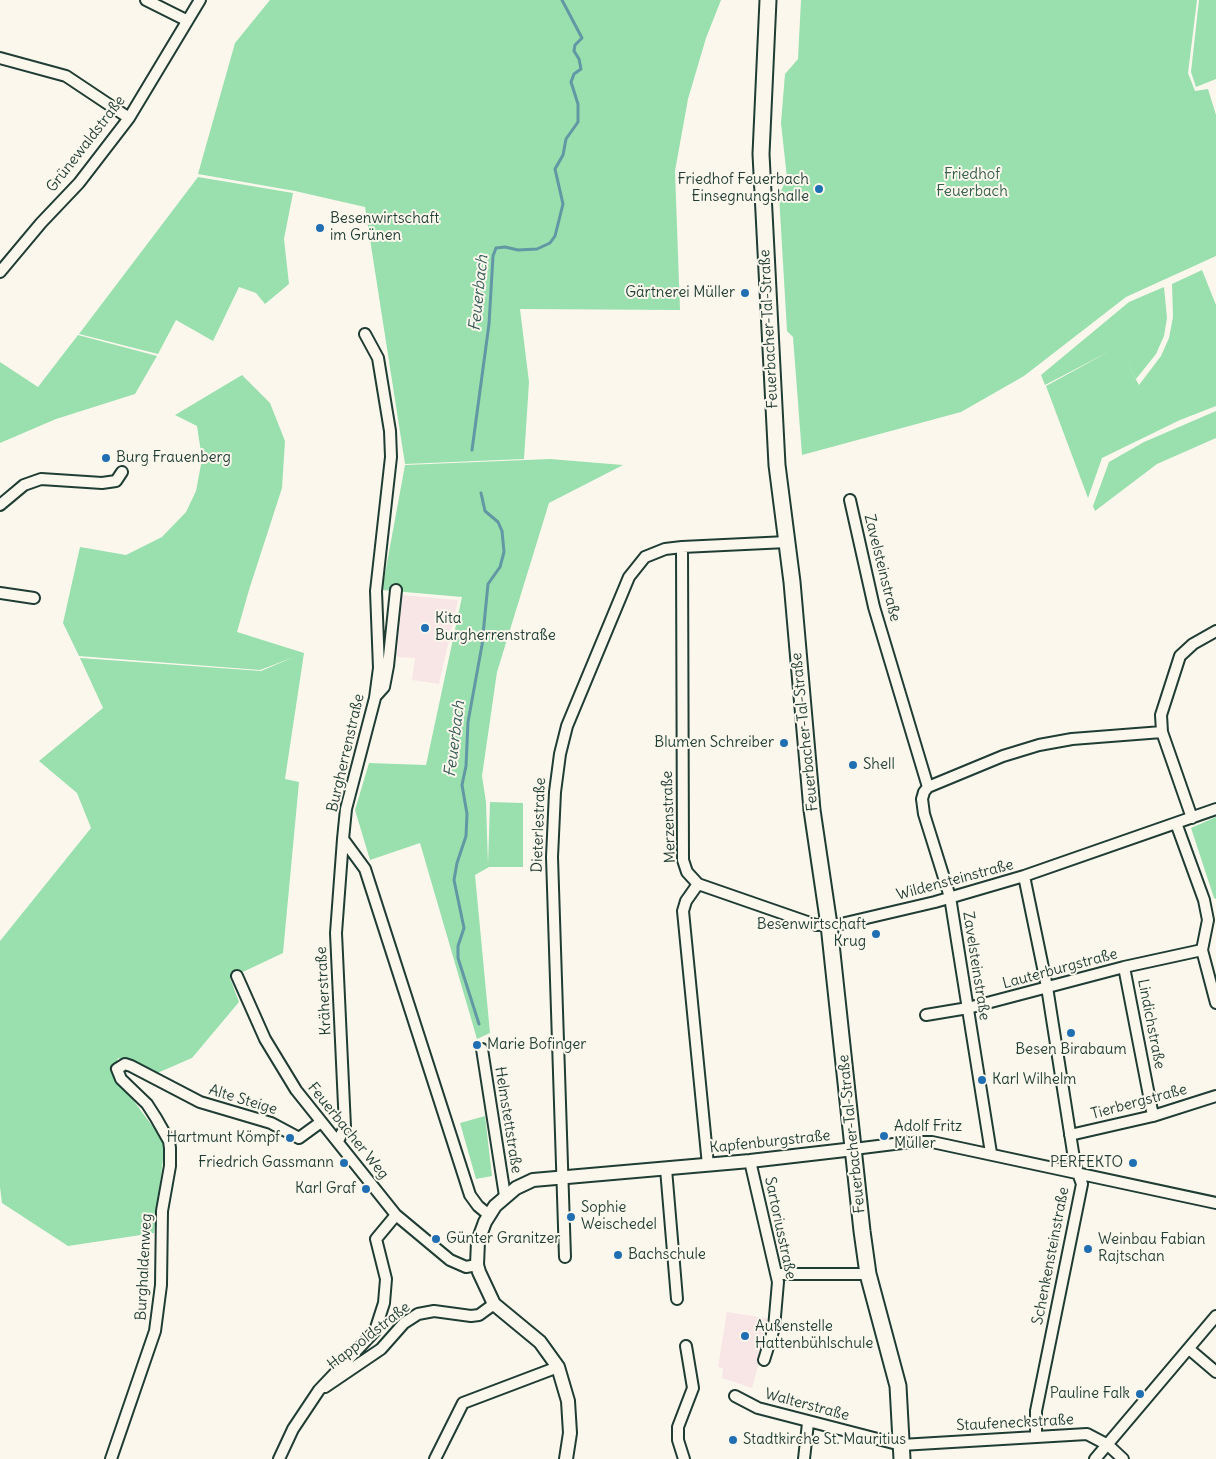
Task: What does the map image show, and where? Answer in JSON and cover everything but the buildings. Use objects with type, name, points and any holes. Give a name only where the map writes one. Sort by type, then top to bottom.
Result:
[{"type":"main road","name":"Feuerbacher-Tal-Straße","points":[[768,0],[761,154],[762,206],[777,465],[787,542],[812,810],[829,925],[868,1274],[898,1386],[902,1452]]},
{"type":"street","points":[[146,0],[186,20]]},
{"type":"street","name":"Grünewaldstraße","points":[[0,272],[41,223],[79,183],[129,118],[186,20],[200,0]]},
{"type":"street","points":[[0,58],[66,76],[129,118]]},
{"type":"street","name":"Burgherrenstraße","points":[[344,839],[346,809],[375,698],[379,668],[376,591],[391,456],[390,431],[378,358],[365,334]]},
{"type":"street","points":[[0,505],[24,485],[42,479],[102,483],[116,481],[122,472]]},
{"type":"street","name":"Zavelsteinstraße","points":[[850,500],[874,607],[928,787],[922,799],[924,814],[950,898],[991,1154]]},
{"type":"street","name":"Dieterlestraße","points":[[565,1257],[552,857],[555,792],[560,754],[578,697],[629,577],[645,557],[665,549],[682,547],[787,542]]},
{"type":"street","name":"Merzenstraße","points":[[682,547],[683,860],[687,872],[698,884]]},
{"type":"street","points":[[375,698],[384,687],[387,673],[396,590]]},
{"type":"street","points":[[0,593],[34,598]]},
{"type":"street","points":[[1192,818],[1162,732],[1161,715],[1177,662],[1193,644],[1216,631]]},
{"type":"street","points":[[928,787],[1003,756],[1039,745],[1072,738],[1162,732]]},
{"type":"street","name":"Wildensteinstraße","points":[[698,884],[785,916],[816,925],[841,924],[950,898],[1024,876],[1216,809]]},
{"type":"street","points":[[1176,823],[1212,917],[1202,950],[1216,1003]]},
{"type":"street","points":[[344,839],[365,869],[470,1195],[488,1215],[478,1240],[477,1265],[486,1291],[494,1304],[540,1342],[558,1367],[568,1401],[570,1433],[566,1459]]},
{"type":"street","name":"Kräherstraße","points":[[338,1141],[345,1127],[336,933],[344,839]]},
{"type":"street","name":"Schenkensteinstraße","points":[[1024,876],[1047,987],[1070,1136],[1077,1173],[1082,1184],[1036,1411],[1036,1436]]},
{"type":"street","points":[[698,884],[686,901],[683,911],[708,1165]]},
{"type":"street","name":"Lauterburgstraße","points":[[926,1015],[968,1008],[1124,967],[1202,950]]},
{"type":"street","name":"Lindichstraße","points":[[1124,967],[1153,1116]]},
{"type":"street","name":"Feuerbacher Weg","points":[[236,976],[265,1039],[280,1065],[321,1122],[396,1214],[450,1260],[466,1267],[477,1265]]},
{"type":"street","name":"Helmstettstraße","points":[[482,1049],[505,1196]]},
{"type":"street","name":"Alte Steige","points":[[127,1084],[117,1074],[117,1069],[125,1064],[200,1102],[271,1123],[299,1138],[321,1122]]},
{"type":"street","name":"Burghaldenweg","points":[[111,1459],[156,1331],[161,1285],[162,1211],[170,1166],[169,1141],[164,1130],[146,1104],[127,1084]]},
{"type":"street","name":"Tierbergstraße","points":[[1070,1136],[1153,1116],[1216,1096]]},
{"type":"street","name":"Kapfenburgstraße","points":[[488,1215],[505,1196],[533,1180],[750,1161],[920,1142],[991,1154],[1216,1203]]},
{"type":"street","name":"Sartoriusstraße","points":[[750,1161],[777,1274],[776,1314],[764,1360]]},
{"type":"street","points":[[666,1169],[677,1298]]},
{"type":"street","name":"Happoldstraße","points":[[279,1459],[292,1429],[319,1390],[367,1340],[380,1320],[386,1279],[376,1239],[396,1214]]},
{"type":"street","points":[[777,1274],[868,1274]]},
{"type":"street","name":"Happoldstraße","points":[[319,1390],[333,1383],[381,1349],[404,1323],[418,1314],[434,1311],[471,1316],[494,1304]]},
{"type":"street","points":[[1096,1459],[1216,1316]]},
{"type":"street","points":[[684,1459],[678,1440],[678,1427],[693,1388],[686,1346]]},
{"type":"street","points":[[1189,1348],[1216,1372]]},
{"type":"street","points":[[435,1459],[463,1404],[558,1367]]},
{"type":"street","name":"Walterstraße","points":[[735,1396],[758,1408],[902,1452]]},
{"type":"street","points":[[804,1459],[808,1423]]},
{"type":"street","name":"Staufeneckstraße","points":[[902,1452],[1036,1436],[1087,1434],[1108,1445],[1123,1459]]},
{"type":"shaded area","name":"Kita Burgherrenstraße","points":[[402,595],[458,600],[439,684],[412,680],[415,658],[397,657]]},
{"type":"shaded area","name":"Außenstelle Hattenbühlschule","points":[[727,1312],[771,1319],[752,1388],[722,1378],[723,1368],[718,1367]]},
{"type":"green space","points":[[270,0],[721,0],[706,38],[688,99],[675,171],[680,310],[520,309],[529,382],[524,459],[405,464],[365,207],[295,191],[198,174],[235,43]]},
{"type":"green space","name":"Friedhof Feuerbach","points":[[801,0],[1197,0],[1188,73],[1195,91],[1208,89],[1216,115],[1216,256],[1126,297],[1024,376],[961,412],[802,455],[793,337],[787,331],[779,195],[787,178],[781,123],[785,74],[798,59]]},
{"type":"green space","points":[[1199,0],[1216,0],[1216,79],[1196,87],[1191,72]]},
{"type":"green space","points":[[198,177],[293,193],[284,239],[289,284],[265,304],[256,293],[239,287],[213,341],[176,320],[158,354],[79,334]]},
{"type":"green space","points":[[1202,270],[1216,305],[1216,406],[1180,420],[1102,458],[1088,498],[1046,386],[1110,351],[1045,385],[1041,375],[1129,302],[1164,287],[1167,318],[1164,336],[1156,354],[1136,379],[1125,359],[1139,385],[1161,356],[1169,338],[1173,317],[1172,284]]},
{"type":"green space","points":[[78,335],[157,356],[135,394],[56,419],[0,443],[0,362],[38,387]]},
{"type":"green space","points":[[242,375],[270,403],[285,441],[282,488],[237,632],[304,653],[285,779],[299,782],[283,953],[230,978],[239,1002],[192,1058],[155,1074],[118,1058],[113,1073],[165,1143],[154,1233],[68,1246],[2,1203],[0,1187],[0,941],[91,828],[77,793],[39,761],[103,708],[80,658],[261,671],[294,657],[260,670],[79,656],[63,623],[80,547],[126,555],[162,537],[186,512],[196,491],[202,459],[197,426],[175,415]]},
{"type":"green space","points":[[1216,411],[1216,438],[1157,464],[1095,511],[1093,506],[1109,462],[1144,442]]},
{"type":"green space","points":[[550,459],[623,465],[549,503],[497,672],[482,776],[486,802],[488,864],[490,802],[523,803],[523,867],[489,867],[475,875],[490,1033],[477,1039],[420,843],[370,860],[355,810],[369,763],[426,765],[462,597],[382,590],[405,465]]},
{"type":"green space","points":[[1216,817],[1216,899],[1214,898],[1191,828]]},
{"type":"green space","points":[[485,1116],[492,1176],[476,1179],[460,1123]]},
{"type":"waterway","name":"Feuerbach","points":[[472,450],[489,324],[493,256],[496,248],[537,249],[550,243],[555,236],[563,204],[555,169],[563,155],[566,139],[578,122],[578,104],[571,82],[574,74],[581,69],[579,59],[574,51],[575,45],[582,38],[562,0]]},
{"type":"waterway","name":"Feuerbach","points":[[479,1024],[458,958],[458,946],[464,928],[454,880],[457,863],[466,836],[467,814],[462,785],[466,766],[468,722],[482,645],[488,584],[500,567],[504,552],[502,531],[498,522],[485,511],[481,493]]},
{"type":"place","name":"Friedhof Feuerbach Einsegnungshalle","points":[[819,189]]},
{"type":"place","name":"Besenwirtschaft im Grünen","points":[[320,228]]},
{"type":"place","name":"Gärtnerei Müller","points":[[745,293]]},
{"type":"place","name":"Burg Frauenberg","points":[[106,458]]},
{"type":"place","name":"Kita Burgherrenstraße","points":[[425,628]]},
{"type":"place","name":"Blumen Schreiber","points":[[784,743]]},
{"type":"place","name":"Shell","points":[[853,765]]},
{"type":"place","name":"Besenwirtschaft Krug","points":[[876,934]]},
{"type":"place","name":"Besen Birabaum","points":[[1071,1033]]},
{"type":"place","name":"Marie Bofinger","points":[[477,1045]]},
{"type":"place","name":"Karl Wilhelm","points":[[982,1080]]},
{"type":"place","name":"Adolf Fritz Müller","points":[[884,1136]]},
{"type":"place","name":"Hartmunt Kömpf","points":[[290,1138]]},
{"type":"place","name":"Friedrich Gassmann","points":[[344,1163]]},
{"type":"place","name":"PERFEKTO","points":[[1133,1163]]},
{"type":"place","name":"Karl Graf","points":[[366,1189]]},
{"type":"place","name":"Sophie Weischedel","points":[[571,1217]]},
{"type":"place","name":"Günter Granitzer","points":[[436,1239]]},
{"type":"place","name":"Weinbau Fabian Rajtschan","points":[[1088,1249]]},
{"type":"place","name":"Bachschule","points":[[618,1255]]},
{"type":"place","name":"Außenstelle Hattenbühlschule","points":[[745,1336]]},
{"type":"place","name":"Pauline Falk","points":[[1140,1394]]},
{"type":"place","name":"Stadtkirche St. Mauritius","points":[[733,1440]]}]
